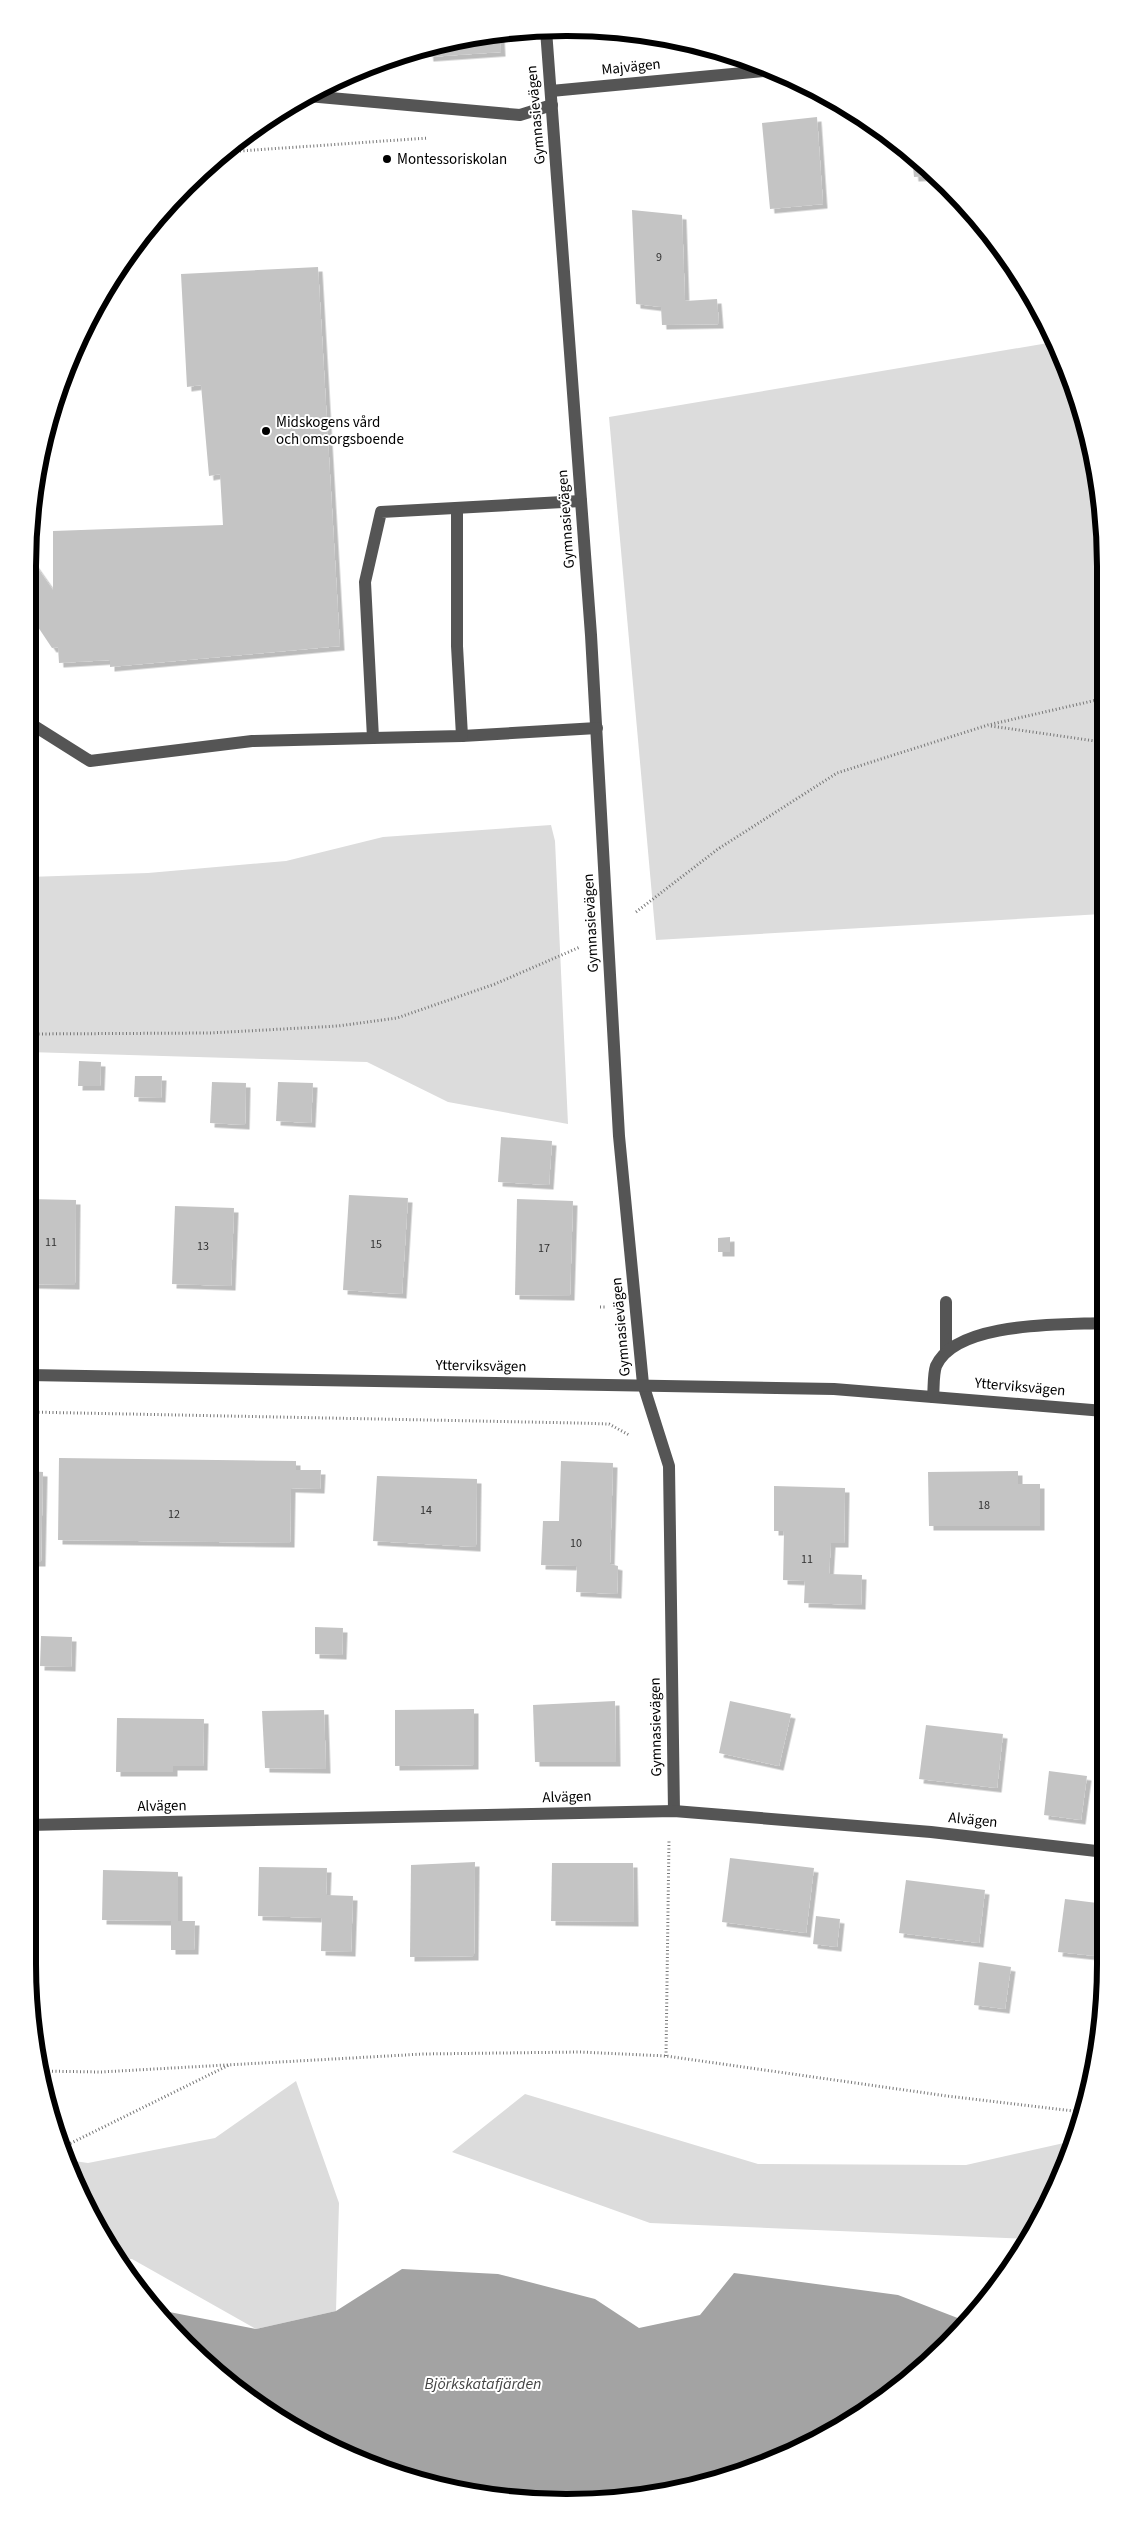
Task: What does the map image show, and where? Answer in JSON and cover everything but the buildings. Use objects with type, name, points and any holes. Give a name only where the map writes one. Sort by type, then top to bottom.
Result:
[{"type":"street","name":"Gymnasievägen","points":[[547,37],[597,728],[619,1136],[643,1384],[668,1466],[674,1811]]},
{"type":"street","name":"Majvägen","points":[[551,91],[756,72]]},
{"type":"street","points":[[320,97],[520,115],[552,105]]},
{"type":"street","points":[[373,738],[365,582],[381,512],[581,501]]},
{"type":"street","points":[[457,508],[457,646],[462,736]]},
{"type":"street","points":[[36,727],[90,760],[252,741],[462,736],[597,728]]},
{"type":"street","points":[[946,1302],[946,1352]]},
{"type":"street","points":[[933,1397],[936,1367],[946,1352],[970,1338],[996,1330],[1097,1323]]},
{"type":"street","name":"Ytterviksvägen","points":[[36,1375],[643,1384],[834,1389],[1097,1410]]},
{"type":"street","name":"Alvägen","points":[[36,1825],[674,1811],[931,1832],[1097,1851]]},
{"type":"path","points":[[238,151],[433,137]]},
{"type":"path","points":[[36,1034],[210,1034],[338,1026],[397,1018],[495,984],[608,935],[718,849],[837,773],[988,725],[1097,700]]},
{"type":"path","points":[[988,725],[1097,741]]},
{"type":"path","points":[[36,1412],[601,1424],[617,1427],[629,1434],[633,1440]]},
{"type":"path","points":[[666,2056],[669,1841],[674,1811]]},
{"type":"path","points":[[47,2071],[101,2072],[423,2054],[580,2052],[666,2056],[947,2096],[1076,2111]]},
{"type":"path","points":[[68,2144],[231,2064]]},
{"type":"shaded area","points":[[1047,343],[1069,396],[1079,429],[1087,463],[1096,532],[1097,914],[656,940],[609,417]]},
{"type":"shaded area","points":[[551,825],[555,841],[568,1124],[448,1102],[367,1062],[36,1052],[36,877],[148,873],[286,861],[383,837]]},
{"type":"shaded area","points":[[296,2081],[339,2203],[336,2311],[256,2329],[132,2259],[127,2259],[107,2229],[75,2161],[88,2163],[215,2138]]},
{"type":"shaded area","points":[[525,2094],[758,2164],[966,2165],[1065,2143],[1042,2198],[1020,2239],[650,2223],[452,2152]]},
{"type":"water","name":"Björkskatafjärden","points":[[402,2269],[498,2274],[595,2299],[639,2328],[700,2315],[734,2273],[898,2295],[960,2319],[916,2362],[889,2384],[832,2423],[801,2439],[737,2466],[670,2484],[601,2493],[566,2494],[532,2493],[463,2484],[396,2466],[332,2439],[301,2423],[244,2384],[217,2362],[167,2312],[256,2329],[336,2311]]},
{"type":"place","name":"Montessoriskolan","points":[[387,159]]},
{"type":"place","name":"Midskogens vård och omsorgsboende","points":[[266,431]]}]
